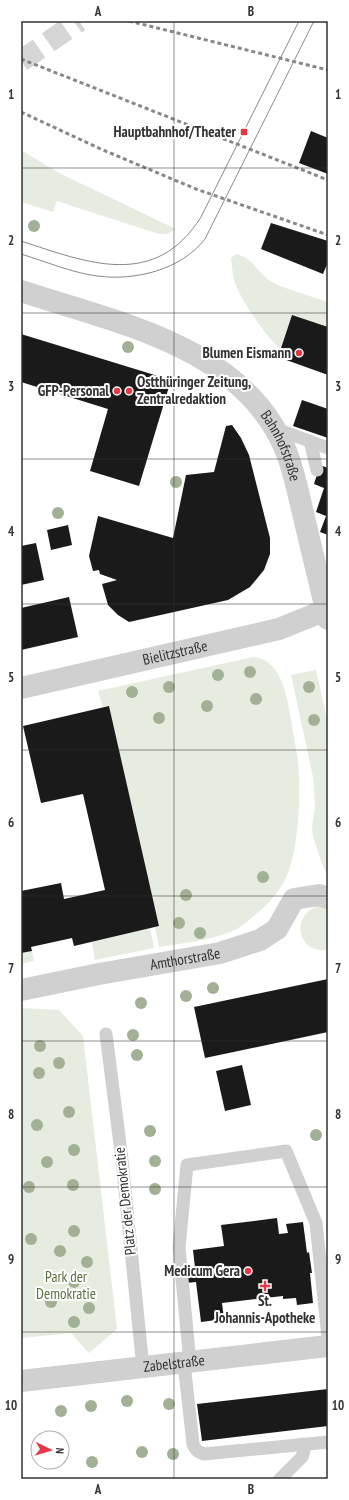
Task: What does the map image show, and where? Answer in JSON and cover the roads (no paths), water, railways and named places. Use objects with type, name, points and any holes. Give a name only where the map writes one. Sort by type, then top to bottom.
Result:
[{"type":"street","name":"Bahnhofstraße","points":[[21,291],[119,320],[194,353],[232,378],[258,405],[274,428],[286,451],[294,477],[327,613]]},
{"type":"street","name":"Bielitzstraße","points":[[21,688],[279,628],[327,613]]},
{"type":"street","name":"Amthorstraße","points":[[21,990],[99,974],[220,953],[260,940],[277,929],[294,899],[318,895],[328,898]]},
{"type":"street","name":"Zabelstraße","points":[[21,1381],[328,1346]]},
{"type":"lane","points":[[274,428],[328,448]]},
{"type":"lane","points":[[310,441],[317,470]]},
{"type":"lane","name":"Platz der Demokratie","points":[[106,1034],[122,1160],[143,1368]]},
{"type":"lane","points":[[328,1337],[316,1223],[286,1151],[187,1165],[179,1247],[193,1444],[195,1449],[204,1454],[328,1442]]},
{"type":"lane","points":[[280,1479],[302,1457],[304,1452],[304,1444]]},
{"type":"tunnel","points":[[21,61],[79,21]]},
{"type":"tram line","points":[[21,241],[71,257],[119,265],[141,262],[163,255],[183,240],[201,217],[299,21]]},
{"type":"tram line","points":[[21,254],[78,272],[97,276],[127,277],[142,275],[170,266],[195,250],[205,239],[314,21]]},
{"type":"railway","points":[[129,21],[328,70]]},
{"type":"railway","points":[[21,59],[328,180]]},
{"type":"railway","points":[[21,112],[103,150],[196,189],[328,235]]},
{"type":"place","name":"Hauptbahnhof/Theater","points":[[244,132]]},
{"type":"place","name":"Blumen Eismann","points":[[299,353]]},
{"type":"place","name":"GFP-Personal","points":[[117,391]]},
{"type":"place","name":"Ostthüringer Zeitung, Zentralredaktion","points":[[129,391]]},
{"type":"place","name":"Medicum Gera","points":[[248,1271]]},
{"type":"place","name":"St. Johannis-Apotheke","points":[[265,1286]]},
{"type":"park label","name":"Park der Demokratie","points":[[66,1286]]}]
